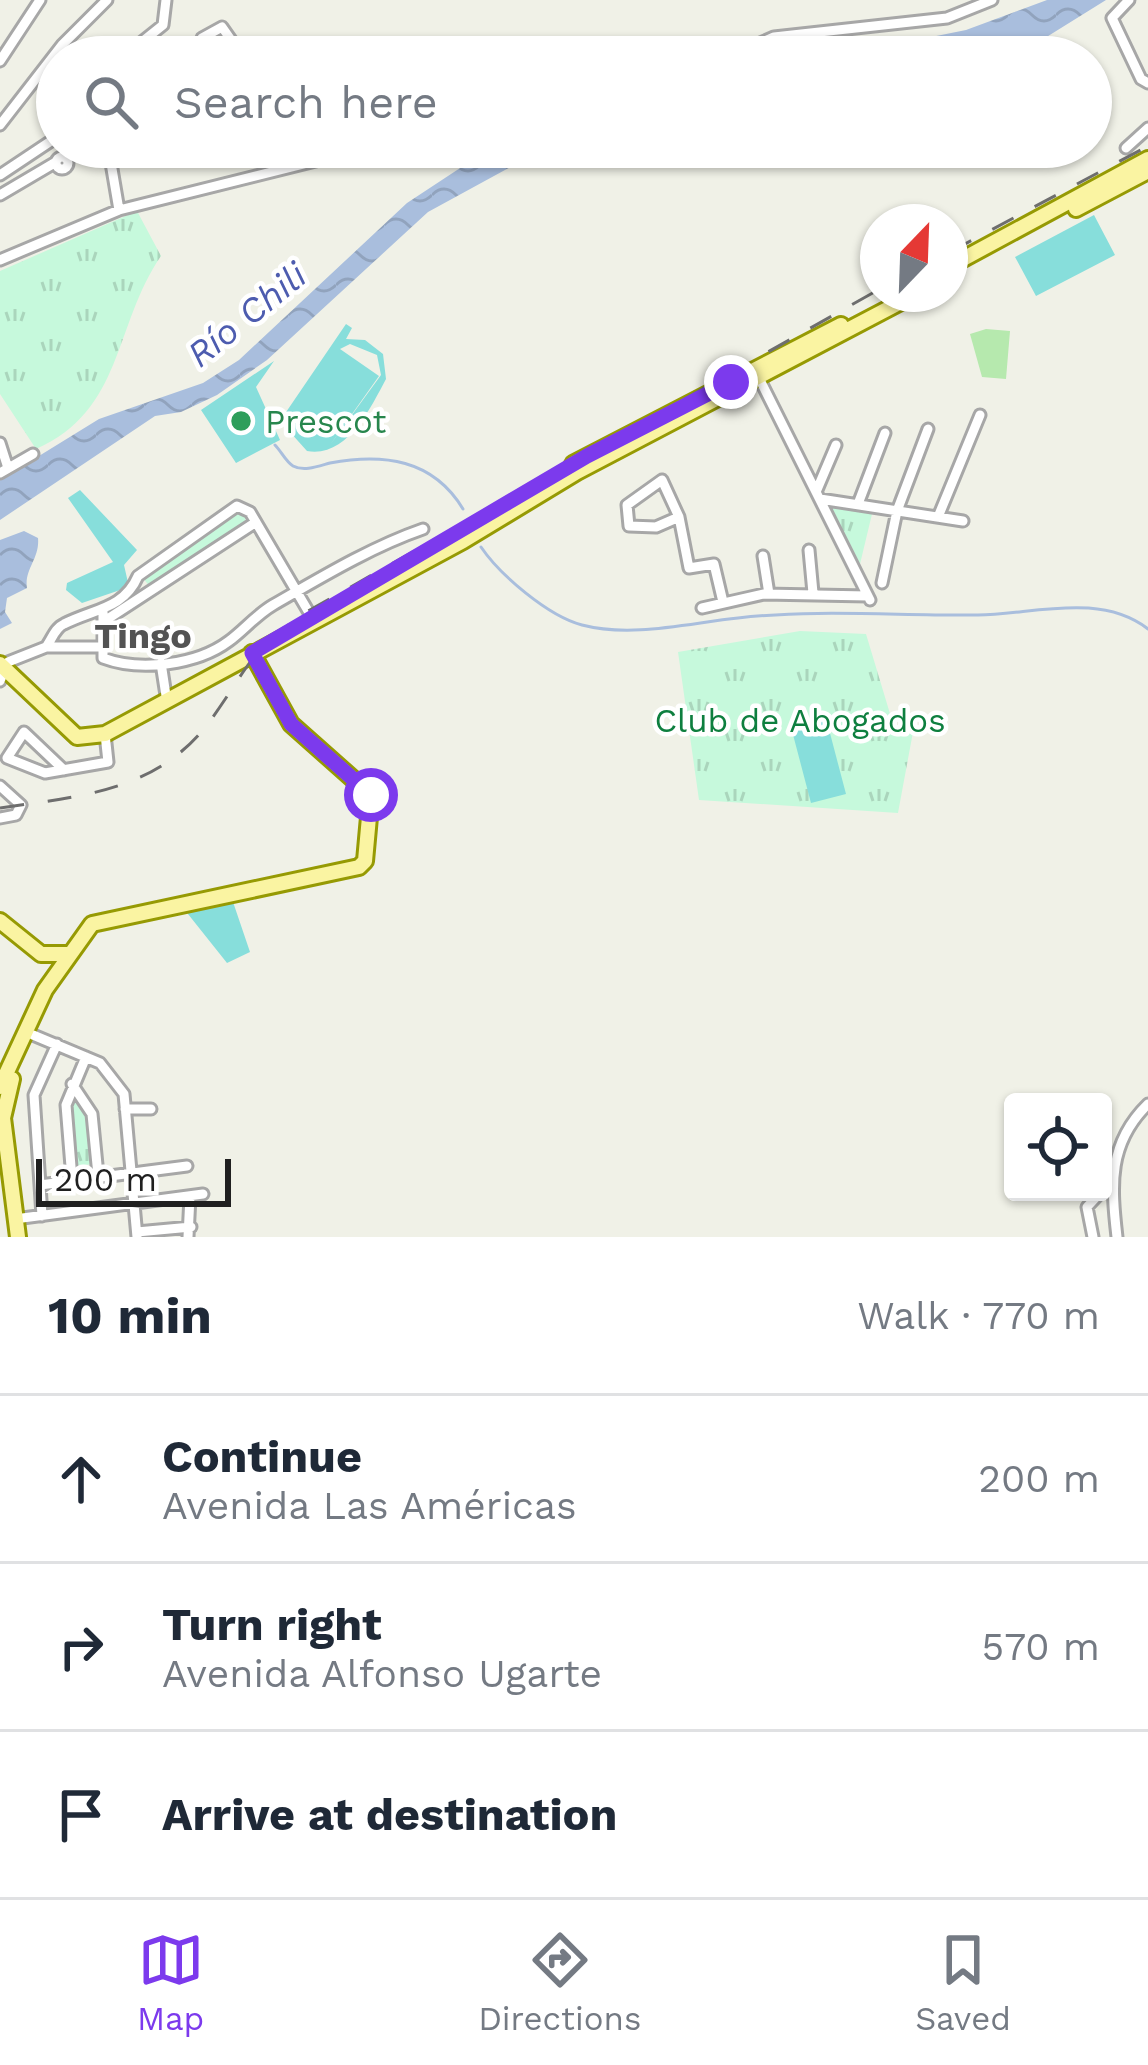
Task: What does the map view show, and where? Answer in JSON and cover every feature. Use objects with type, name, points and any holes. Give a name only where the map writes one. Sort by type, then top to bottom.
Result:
[{"type":"main road","points":[[968,256],[1148,159]]},
{"type":"main road","points":[[968,266],[1148,171]]},
{"type":"main road","points":[[758,375],[867,312]]},
{"type":"main road","points":[[2,672],[77,737],[105,734],[475,529],[587,456],[881,312]]},
{"type":"main road","points":[[0,1088],[52,980],[92,923],[359,867],[365,861],[371,795],[291,724],[252,653]]},
{"type":"main road","points":[[0,921],[40,954],[52,980],[5,1098],[15,1237]]},
{"type":"main road","points":[[40,954],[67,954]]},
{"type":"main road","points":[[0,1142],[13,1219]]},
{"type":"street","points":[[0,61],[40,0]]},
{"type":"street","points":[[71,36],[107,0]]},
{"type":"street","points":[[149,36],[163,25],[166,0]]},
{"type":"street","points":[[783,36],[947,18],[992,0]]},
{"type":"street","points":[[1129,0],[1112,18],[1141,79],[1148,83]]},
{"type":"street","points":[[206,36],[222,27],[229,36]]},
{"type":"street","points":[[0,125],[36,79]]},
{"type":"street","points":[[1126,148],[1148,128]]},
{"type":"street","points":[[0,175],[36,151]]},
{"type":"street","points":[[0,195],[46,168]]},
{"type":"street","points":[[112,168],[118,210]]},
{"type":"street","points":[[0,260],[118,210],[273,168]]},
{"type":"street","points":[[702,608],[769,594],[812,592],[869,598],[758,375]]},
{"type":"street","points":[[938,518],[980,416]]},
{"type":"street","points":[[882,583],[897,511],[928,429]]},
{"type":"street","points":[[858,504],[885,433]]},
{"type":"street","points":[[0,443],[4,471],[33,454]]},
{"type":"street","points":[[818,495],[836,446]]},
{"type":"street","points":[[680,517],[656,527],[629,526],[627,505],[662,480],[680,517],[689,568],[714,564],[723,602]]},
{"type":"street","points":[[818,495],[963,520]]},
{"type":"street","points":[[313,618],[297,591],[256,522],[230,509],[138,576],[133,588],[105,615],[103,658],[161,663],[208,653],[297,591],[423,529]]},
{"type":"street","points":[[46,647],[60,625],[105,615],[142,598],[256,522]]},
{"type":"street","points":[[808,550],[812,592]]},
{"type":"street","points":[[764,556],[769,594]]},
{"type":"street","points":[[133,588],[142,598]]},
{"type":"street","points":[[260,613],[267,627]]},
{"type":"street","points":[[2,672],[8,662],[46,647],[102,647]]},
{"type":"street","points":[[161,663],[167,702]]},
{"type":"street","points":[[64,770],[23,732],[8,758],[37,773],[64,770],[108,762],[105,734]]},
{"type":"street","points":[[0,786],[22,805],[16,815],[0,818]]},
{"type":"street","points":[[33,1035],[86,1057],[111,1076],[124,1094],[137,1234],[190,1232],[190,1196]]},
{"type":"street","points":[[42,1216],[34,1095],[57,1044]]},
{"type":"street","points":[[72,1179],[65,1105],[86,1057]]},
{"type":"street","points":[[72,1084],[92,1114],[98,1175]]},
{"type":"street","points":[[1112,1167],[1121,1138],[1148,1104]]},
{"type":"street","points":[[125,1109],[151,1108]]},
{"type":"street","points":[[40,1185],[187,1166]]},
{"type":"street","points":[[13,1219],[203,1194]]},
{"type":"street","points":[[1093,1201],[1087,1207],[1093,1237]]},
{"type":"street","points":[[1108,1201],[1117,1237]]},
{"type":"green space","points":[[137,211],[161,256],[145,283],[102,389],[65,432],[36,449],[0,394],[0,271]]},
{"type":"green space","points":[[986,329],[1010,331],[1006,379],[982,377],[970,334]]},
{"type":"green space","points":[[831,507],[872,514],[860,564]]},
{"type":"green space","points":[[237,511],[246,514],[245,524],[151,588],[142,577]]},
{"type":"green space","name":"Club de Abogados","points":[[800,631],[866,634],[894,727],[913,732],[898,813],[699,800],[678,652]]},
{"type":"green space","points":[[74,1088],[85,1101],[94,1164],[76,1166],[69,1103]]},
{"type":"shaded area","points":[[1094,215],[1115,255],[1036,296],[1015,257]]},
{"type":"shaded area","points":[[346,324],[352,328],[346,339],[365,340],[383,354],[386,379],[373,404],[356,429],[334,447],[307,451],[280,421]],"holes":[[[350,344],[377,355],[381,375],[330,445],[379,376],[340,349]]]},
{"type":"shaded area","name":"Prescot","points":[[274,361],[256,387],[280,440],[236,463],[201,410]]},
{"type":"shaded area","points":[[80,490],[137,550],[124,565],[129,587],[82,603],[66,590],[67,583],[113,562],[68,498]]},
{"type":"shaded area","points":[[826,718],[846,794],[811,803],[791,727]]},
{"type":"shaded area","points":[[232,899],[250,952],[227,963],[184,909]]},
{"type":"water","points":[[1047,0],[1106,0],[1048,36],[936,36]]},
{"type":"water","points":[[460,168],[509,168],[428,212],[267,360],[217,395],[181,412],[155,416],[0,520],[0,480],[99,419],[203,383],[239,360],[407,203]]},
{"type":"water","points":[[24,531],[38,538],[37,552],[27,588],[7,598],[5,612],[12,623],[0,629],[0,540]]},
{"type":"waterway","points":[[275,445],[290,464],[302,468],[369,459],[405,464],[437,479],[463,509]]},
{"type":"waterway","points":[[481,547],[512,582],[540,604],[569,620],[601,629],[640,630],[798,614],[978,615],[1066,608],[1109,611],[1148,629]]},
{"type":"railway","points":[[1112,165],[1148,146]]},
{"type":"railway","points":[[968,242],[1107,168]]},
{"type":"railway","points":[[0,808],[116,787],[166,763],[210,721],[261,649],[308,611],[860,300]]},
{"type":"place","name":"Prescot","points":[[241,421]]},
{"type":"district","name":"Tingo","points":[[143,636]]},
{"type":"route","points":[[371,795],[309,745],[291,724],[252,653],[311,614],[587,456],[731,382]]},
{"type":"water label","name":"Río Chili","points":[[247,315]]}]
